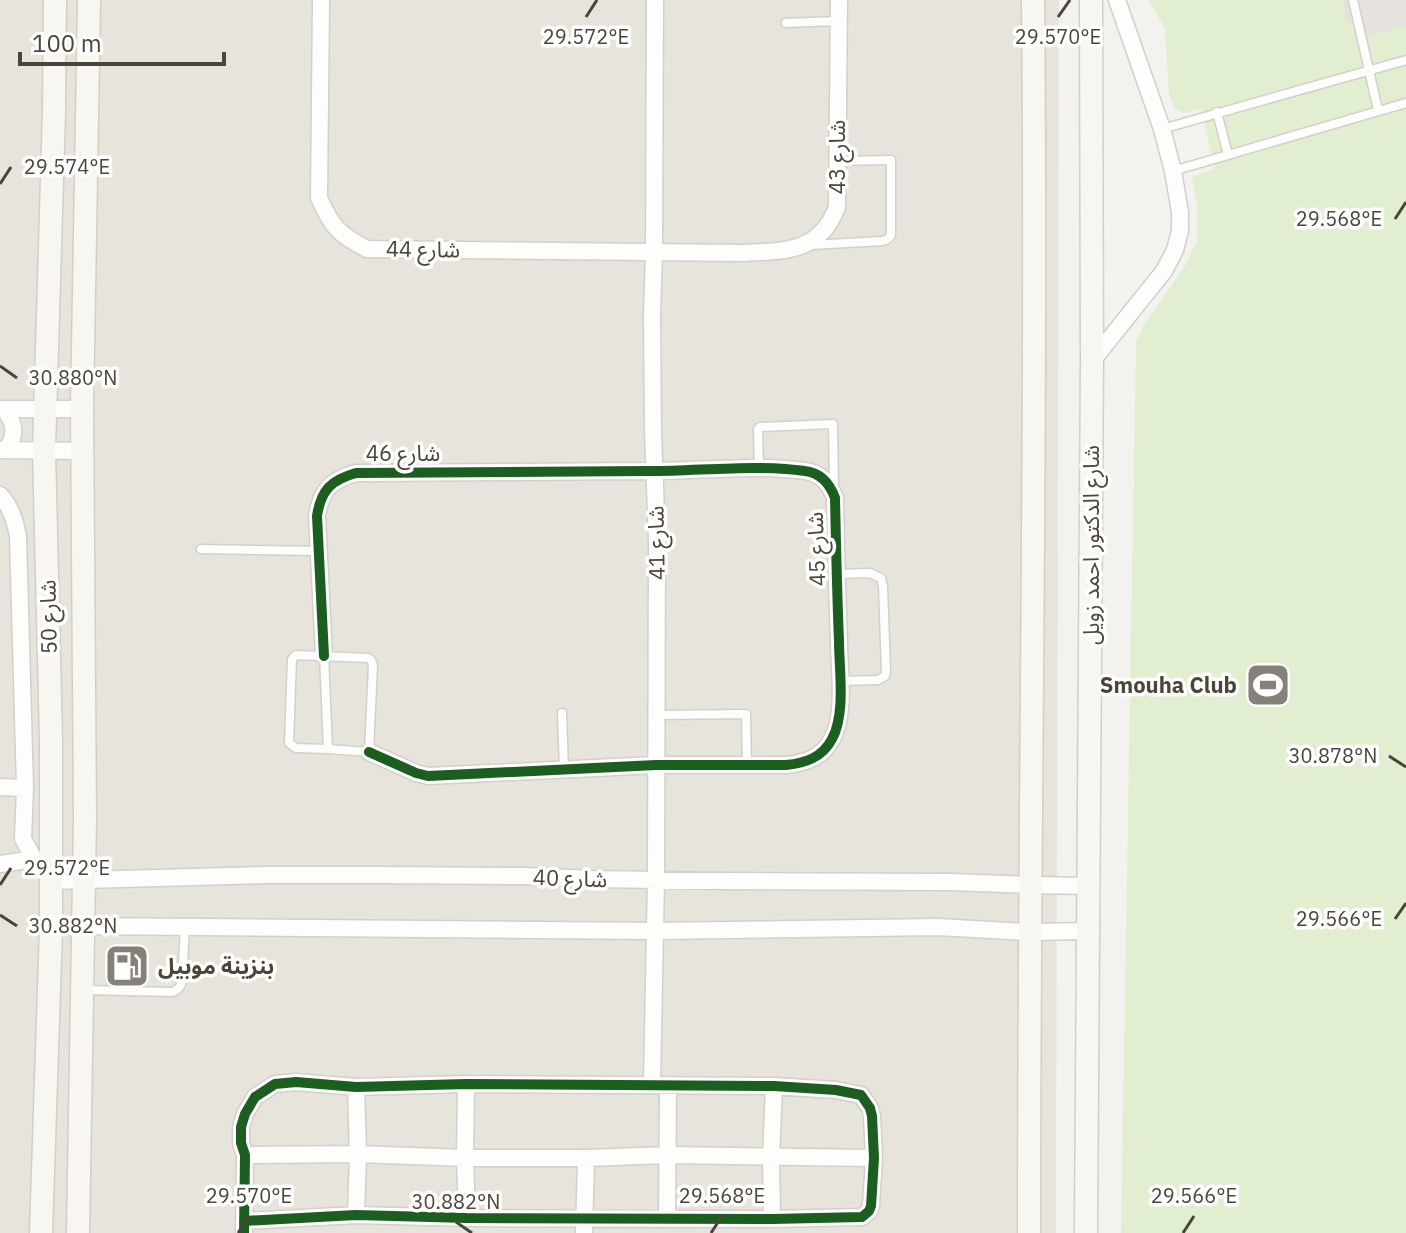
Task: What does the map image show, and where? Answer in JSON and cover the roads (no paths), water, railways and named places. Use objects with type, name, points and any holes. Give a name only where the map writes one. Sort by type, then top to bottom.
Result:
[{"type":"street","name":"شارع 50","points":[[41,1233],[51,928],[45,869],[51,740],[44,450],[55,0]]},
{"type":"street","name":"شارع 50","points":[[78,1233],[85,819],[82,409],[89,0]]},
{"type":"street","name":"شارع 44","points":[[321,0],[319,198],[329,221],[345,238],[367,249],[654,252]]},
{"type":"street","name":"شارع 41","points":[[655,0],[652,315],[657,541],[655,931],[660,1085],[667,1155],[667,1219]]},
{"type":"street","name":"شارع 43","points":[[804,245],[825,230],[837,207],[839,0]]},
{"type":"street","points":[[1029,1233],[1033,0]]},
{"type":"street","name":"شارع الدكتور احمد زويل","points":[[1086,1233],[1092,361],[1091,0]]},
{"type":"street","points":[[1092,361],[1164,271],[1175,250],[1180,231],[1173,171],[1162,129],[1117,0]]},
{"type":"street","points":[[654,252],[753,252],[804,245]]},
{"type":"street","points":[[1,409],[82,409]]},
{"type":"street","points":[[1,409],[9,414],[14,429],[10,445],[2,450]]},
{"type":"street","points":[[2,450],[83,451]]},
{"type":"street","name":"شارع 45","points":[[655,471],[807,471],[816,474],[831,488],[835,498],[840,681],[836,731],[823,752],[801,764],[747,764]]},
{"type":"street","name":"شارع 46","points":[[324,656],[317,516],[320,500],[328,487],[341,477],[356,473],[655,471]]},
{"type":"street","points":[[0,495],[14,518],[18,536],[25,788],[23,839],[45,869]]},
{"type":"street","points":[[369,752],[428,776],[656,765],[747,764]]},
{"type":"street","points":[[0,787],[25,788]]},
{"type":"street","name":"شارع 40","points":[[0,864],[45,869],[83,880],[294,875],[525,876],[1089,886]]},
{"type":"street","points":[[51,928],[655,931],[938,927],[1029,932],[1088,931]]},
{"type":"street","points":[[296,1082],[356,1087],[466,1084],[774,1086],[836,1090],[861,1095],[872,1116],[874,1158],[871,1206],[862,1217],[841,1219],[667,1219],[585,1225],[356,1215],[244,1227],[245,1155],[241,1127],[255,1097],[275,1084],[296,1082]]},
{"type":"street","points":[[466,1084],[467,1218]]},
{"type":"street","points":[[772,1219],[774,1086]]},
{"type":"street","points":[[356,1087],[356,1215]]},
{"type":"street","points":[[245,1155],[874,1158]]},
{"type":"street","points":[[585,1225],[586,1158]]},
{"type":"lane","points":[[1353,0],[1378,110]]},
{"type":"lane","points":[[786,23],[838,21]]},
{"type":"lane","points":[[1162,129],[1406,60]]},
{"type":"lane","points":[[1173,171],[1406,103]]},
{"type":"lane","points":[[1217,112],[1228,155]]},
{"type":"lane","points":[[804,245],[883,241],[890,237],[891,160],[837,161]]},
{"type":"lane","points":[[759,469],[760,427],[833,424],[835,498]]},
{"type":"lane","points":[[201,549],[319,551]]},
{"type":"lane","points":[[837,574],[870,573],[881,578],[886,672],[878,680],[840,681]]},
{"type":"lane","points":[[296,655],[324,656],[371,660],[369,752],[294,748],[288,741],[292,659],[296,655]]},
{"type":"lane","points":[[324,656],[328,749]]},
{"type":"lane","points":[[562,713],[564,769]]},
{"type":"lane","points":[[656,715],[746,714],[747,764]]},
{"type":"lane","points":[[82,990],[173,992],[182,982],[185,927]]},
{"type":"place","name":"Smouha Club","points":[[1268,685]]},
{"type":"place","name":"بنزينة موبيل","points":[[127,966]]}]
